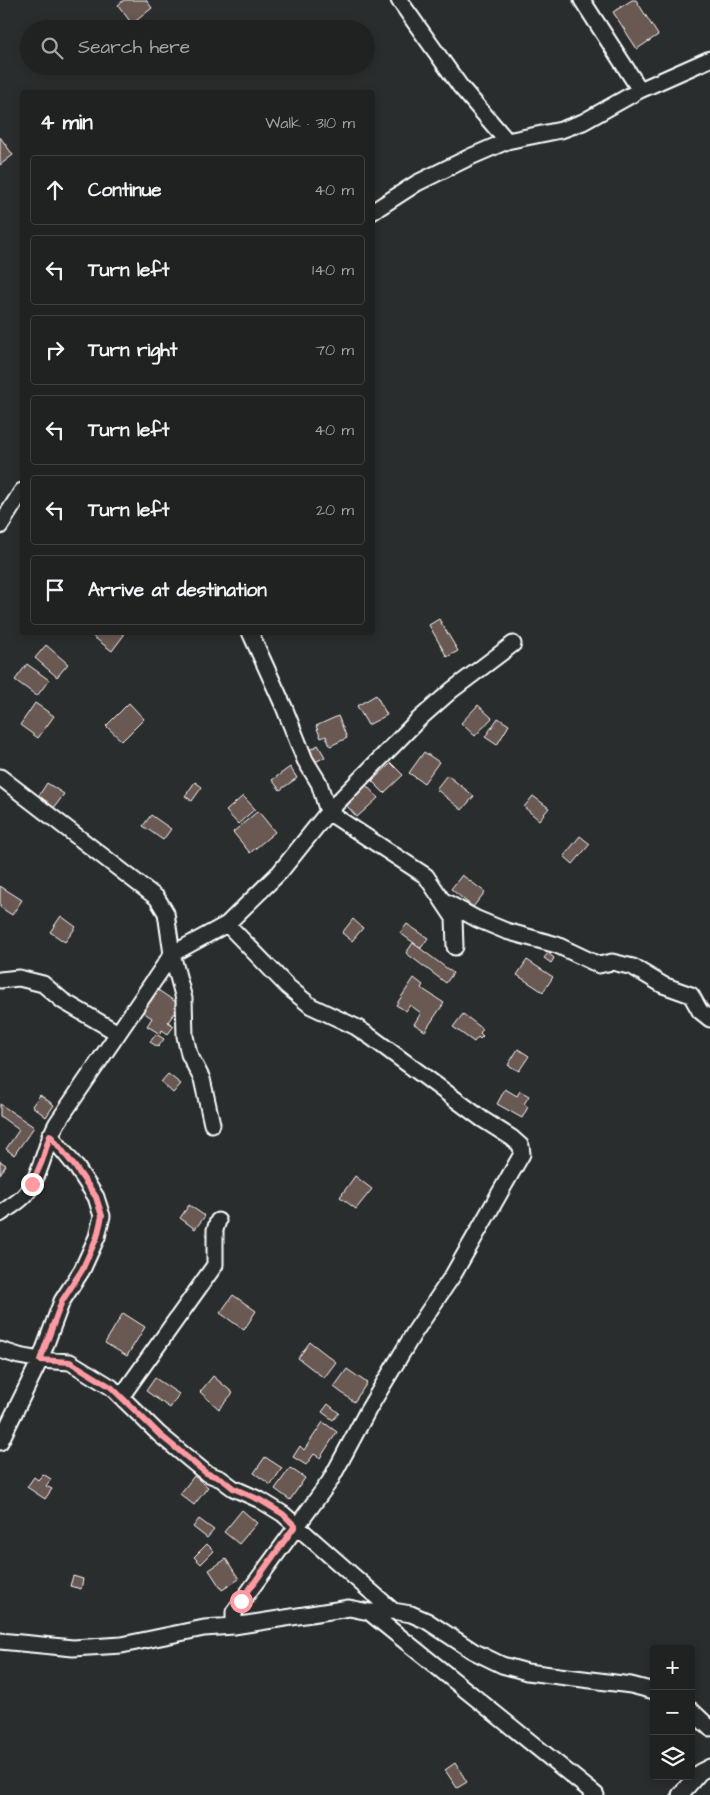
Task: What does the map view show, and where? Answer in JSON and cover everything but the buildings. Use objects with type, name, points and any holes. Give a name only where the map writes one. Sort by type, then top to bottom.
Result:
[{"type":"street","points":[[399,0],[460,86],[507,140]]},
{"type":"street","points":[[582,0],[640,90]]},
{"type":"street","points":[[375,210],[417,183],[507,140],[561,130],[583,122],[640,90],[710,59]]},
{"type":"street","points":[[0,526],[20,494]]},
{"type":"street","points":[[251,635],[281,700],[305,760],[319,783],[328,812],[426,876],[454,918],[455,947]]},
{"type":"street","points":[[0,1214],[25,1196],[42,1161],[50,1135],[172,954],[226,924],[280,872],[328,812],[418,720],[452,690],[513,644]]},
{"type":"street","points":[[0,777],[157,898],[166,913],[172,954],[184,999],[185,1036],[189,1054],[202,1079],[212,1124]]},
{"type":"street","points":[[441,899],[477,919],[506,931],[557,945],[599,964],[612,962],[633,967],[663,985],[691,995],[700,1011],[710,1019]]},
{"type":"street","points":[[226,924],[287,986],[310,1006],[356,1026],[482,1119],[512,1138],[521,1146],[522,1154],[453,1275],[414,1334],[368,1410],[330,1481],[295,1526],[234,1612],[234,1626]]},
{"type":"street","points":[[0,980],[19,978],[43,984],[63,1001],[118,1033]]},
{"type":"street","points":[[0,1442],[40,1360],[62,1301],[82,1270],[97,1237],[102,1216],[96,1197],[50,1135]]},
{"type":"street","points":[[122,1397],[215,1266],[215,1230],[218,1221]]},
{"type":"street","points":[[0,1350],[40,1360],[70,1362],[111,1387],[159,1434],[206,1473],[222,1479],[233,1488],[283,1514],[393,1611]]},
{"type":"street","points":[[0,1641],[73,1648],[122,1645],[204,1628],[234,1626],[349,1608],[369,1612],[393,1611],[411,1614],[427,1621],[473,1651],[502,1665],[527,1672],[631,1685],[650,1690]]},
{"type":"street","points":[[369,1612],[596,1795]]},
{"type":"street","points":[[695,1714],[710,1728]]},
{"type":"street","points":[[680,1795],[700,1772],[710,1766]]},
{"type":"route","points":[[32,1184],[50,1135],[96,1197],[102,1216],[97,1237],[82,1270],[62,1301],[40,1360],[70,1362],[111,1387],[159,1434],[206,1473],[222,1479],[233,1488],[260,1500],[283,1514],[295,1526],[241,1601]]}]
